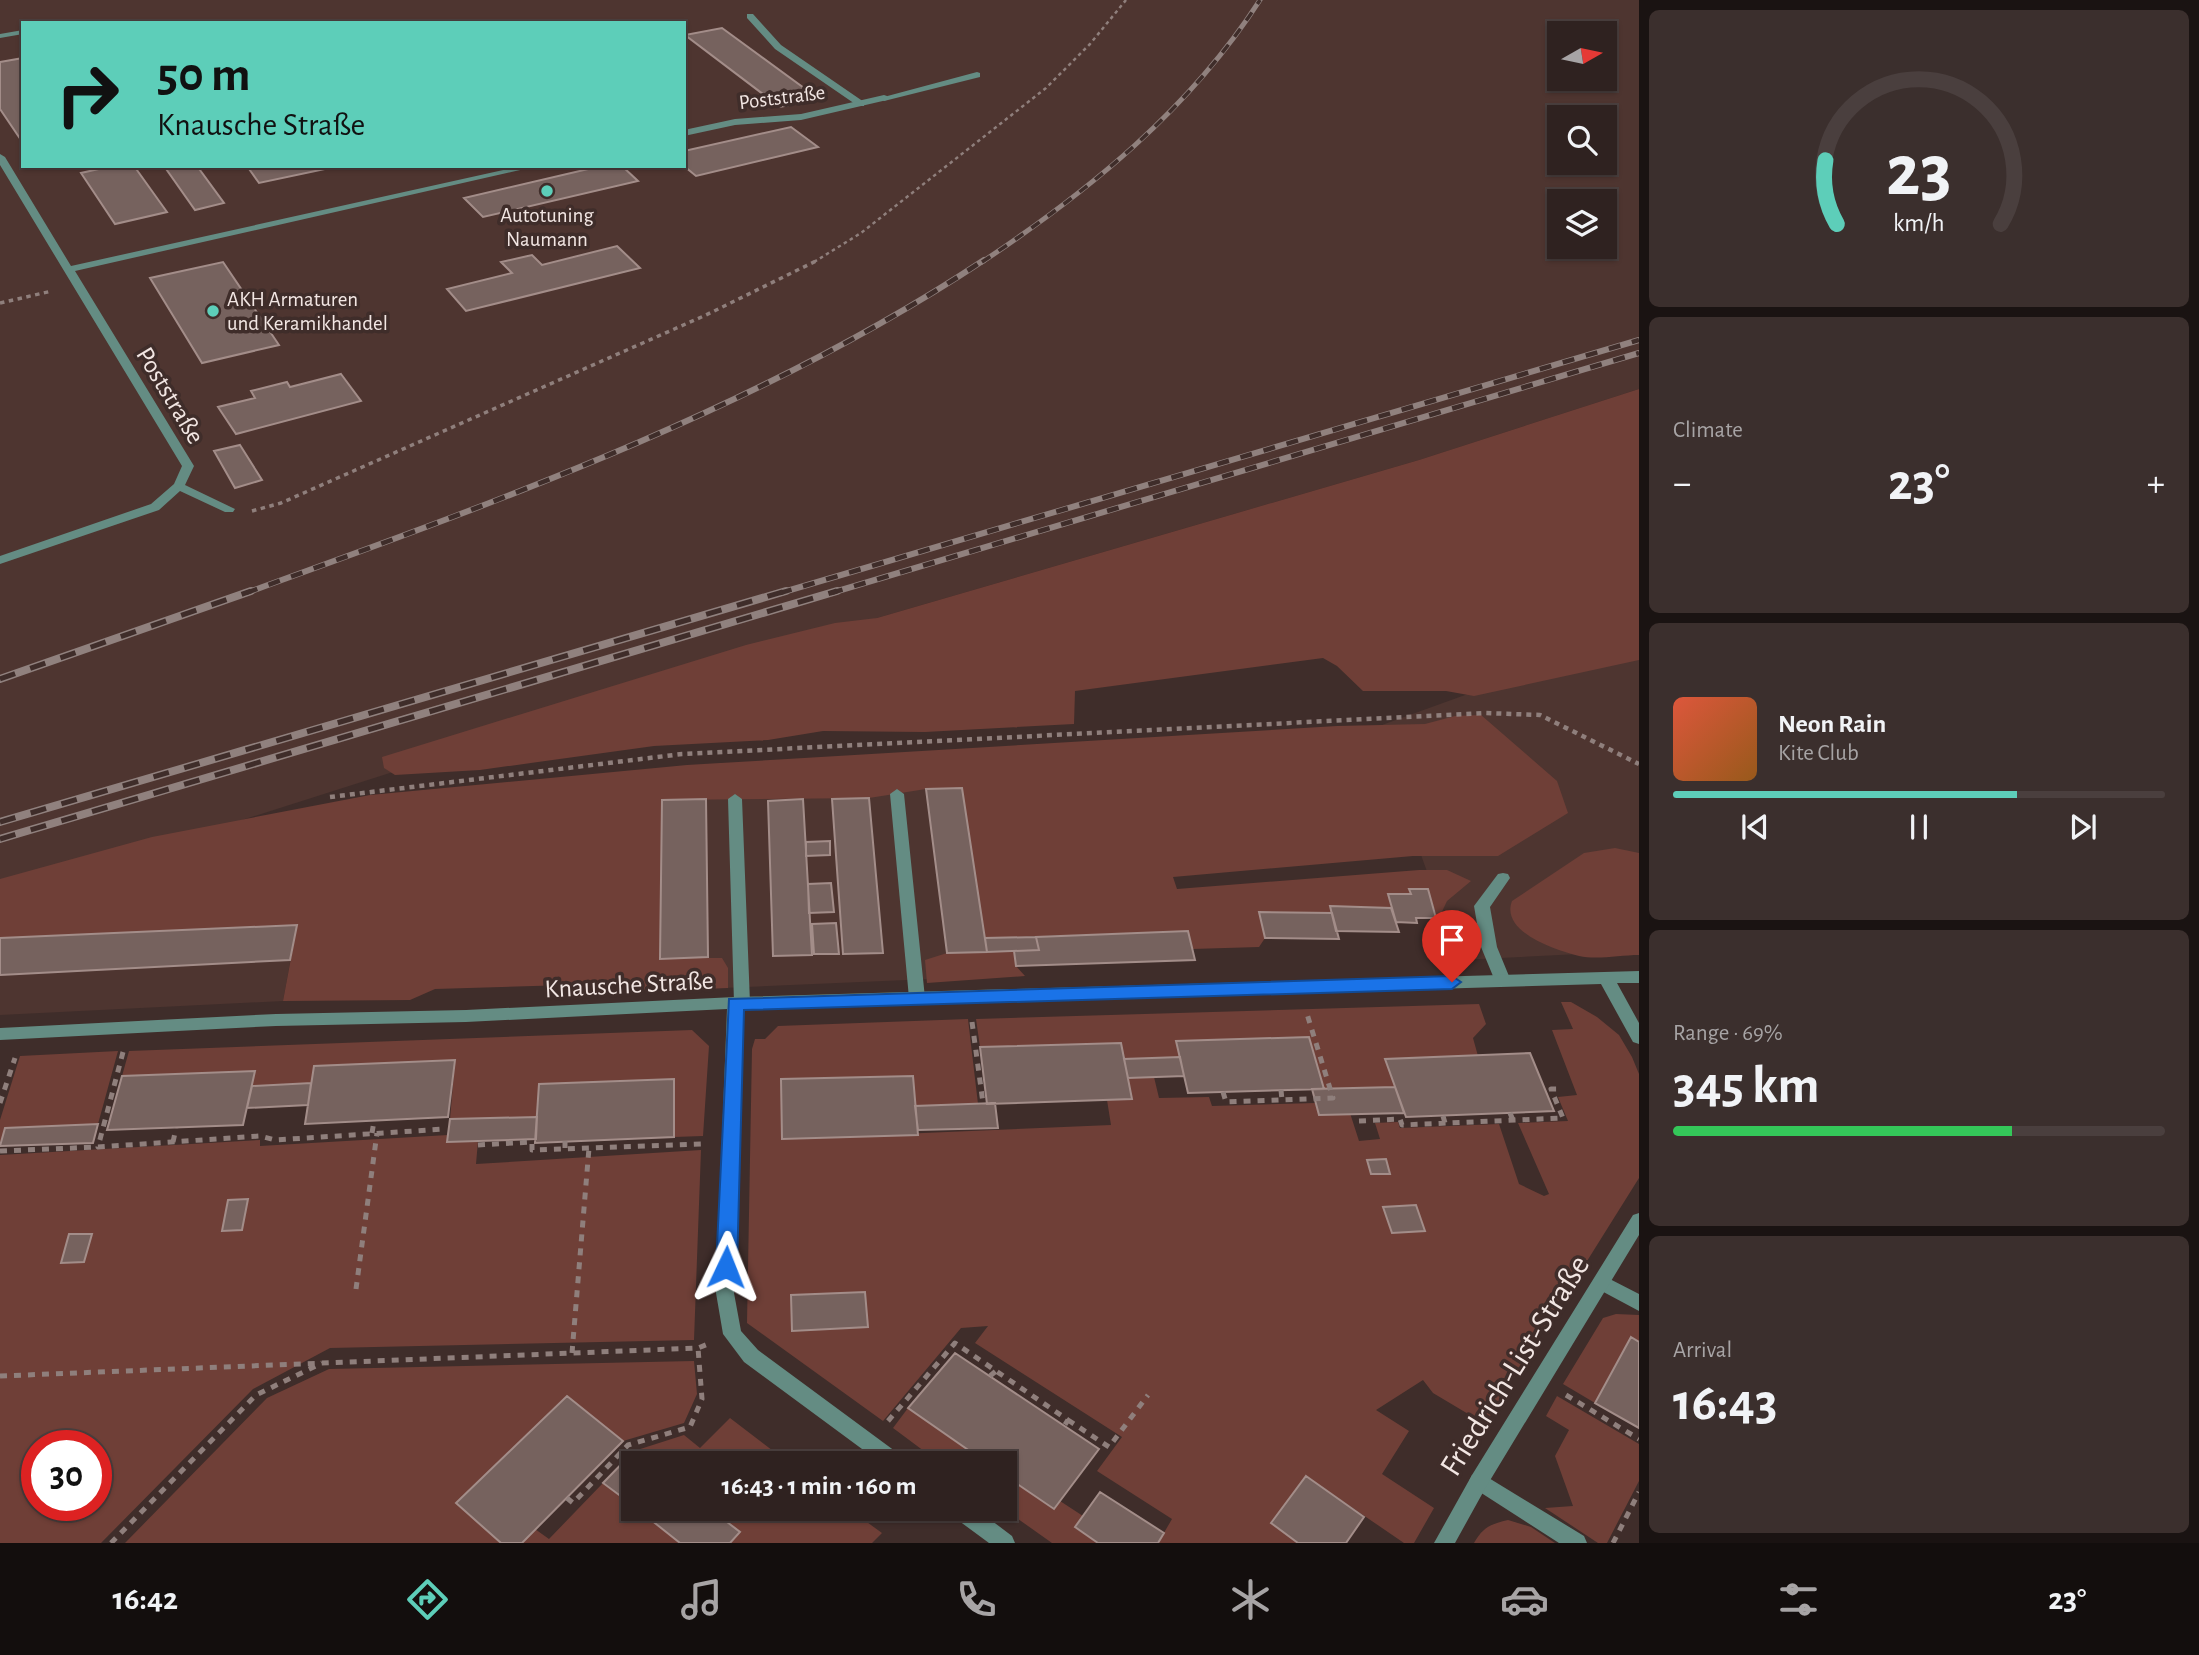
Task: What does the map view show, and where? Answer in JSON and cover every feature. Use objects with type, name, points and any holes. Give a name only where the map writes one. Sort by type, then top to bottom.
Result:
[{"type":"street","points":[[750,16],[778,47],[861,104]]},
{"type":"street","points":[[0,36],[21,32]]},
{"type":"street","name":"Poststraße","points":[[686,133],[735,121],[801,117],[977,75]]},
{"type":"street","name":"Poststraße","points":[[0,157],[188,466],[179,486],[155,507],[0,560]]},
{"type":"street","points":[[492,168],[499,174]]},
{"type":"street","points":[[67,270],[525,168]]},
{"type":"street","points":[[179,486],[229,509]]},
{"type":"street","points":[[897,794],[917,998]]},
{"type":"street","points":[[735,799],[739,1003],[726,1293],[732,1334],[751,1356],[880,1451]]},
{"type":"street","points":[[1503,878],[1482,906],[1489,947],[1503,981]]},
{"type":"street","name":"Knausche Straße","points":[[0,1034],[739,1003],[1639,977]]},
{"type":"street","points":[[1606,978],[1639,1038]]},
{"type":"street","name":"Friedrich-List-Straße","points":[[1444,1543],[1639,1220]]},
{"type":"street","points":[[1602,1283],[1639,1303]]},
{"type":"street","points":[[1479,1481],[1577,1543]]},
{"type":"street","points":[[975,1521],[1005,1543]]},
{"type":"path","points":[[229,509],[253,511],[281,503],[495,406],[706,315],[822,258],[861,233],[1046,88],[1090,44],[1126,0]]},
{"type":"path","points":[[0,303],[77,285]]},
{"type":"path","points":[[330,797],[682,754],[1485,713],[1540,715],[1639,764]]},
{"type":"path","points":[[1223,1092],[1226,1102],[1333,1098],[1298,986]]},
{"type":"path","points":[[968,997],[982,1103]]},
{"type":"path","points":[[98,1146],[130,1028]]},
{"type":"path","points":[[0,1103],[23,1033]]},
{"type":"path","points":[[1359,1121],[1400,1119],[1402,1125],[1563,1118],[1551,1089],[1563,1089]]},
{"type":"path","points":[[1281,1090],[1282,1100]]},
{"type":"path","points":[[1510,1113],[1513,1120]]},
{"type":"path","points":[[1443,1116],[1446,1123]]},
{"type":"path","points":[[356,1289],[375,1133],[374,1121]]},
{"type":"path","points":[[173,1142],[176,1128]]},
{"type":"path","points":[[0,1151],[260,1136],[275,1140],[445,1129]]},
{"type":"path","points":[[636,1139],[636,1146]]},
{"type":"path","points":[[565,1141],[565,1149]]},
{"type":"path","points":[[478,1144],[532,1142],[531,1150],[732,1143]]},
{"type":"path","points":[[572,1353],[589,1148]]},
{"type":"path","points":[[0,1376],[698,1348],[732,1334]]},
{"type":"path","points":[[869,1443],[955,1343],[993,1374],[1066,1423],[1109,1447],[1148,1395]]},
{"type":"path","points":[[567,1498],[573,1503],[628,1445],[690,1427],[695,1421],[704,1392],[698,1348]]},
{"type":"path","points":[[111,1543],[256,1395],[326,1362]]},
{"type":"path","points":[[1541,1381],[1639,1439]]},
{"type":"path","points":[[1613,1543],[1639,1492]]},
{"type":"shaded area","points":[[0,0],[1639,0],[1639,389],[1419,460],[877,618],[0,897]]},
{"type":"shaded area","points":[[1639,389],[1639,660],[1474,696],[1446,691],[1363,691],[1337,666],[1323,658],[1075,691],[1074,724],[925,732],[823,731],[768,740],[654,746],[480,770],[395,775],[384,768],[382,757],[746,645],[835,623],[877,618],[1419,460]]},
{"type":"shaded area","points":[[1639,632],[1639,951],[1459,960],[1378,736],[1382,725]]},
{"type":"shaded area","points":[[1481,715],[1557,781],[1568,813],[1498,856],[1413,856],[1173,877],[1177,889],[1419,870],[1447,870],[1471,881],[1447,901],[1438,920],[1428,890],[1410,889],[1411,894],[1388,894],[1391,908],[1331,906],[1332,913],[1260,912],[1265,938],[1259,947],[1192,949],[1187,931],[985,938],[962,788],[926,789],[869,798],[662,800],[660,958],[722,958],[728,968],[728,988],[652,991],[602,984],[435,989],[410,1000],[283,1001],[297,926],[0,938],[0,879],[152,837],[370,795],[687,765],[1337,726],[1425,724],[1455,716]]},
{"type":"shaded area","points":[[966,782],[999,976],[652,991],[654,793]]},
{"type":"shaded area","points":[[1615,848],[1639,853],[1639,955],[1579,956],[1532,938],[1514,922],[1510,912],[1512,901],[1584,853]]},
{"type":"shaded area","points":[[297,925],[283,1001],[0,1015],[0,938]]},
{"type":"shaded area","points":[[1014,951],[1016,966],[1025,976],[927,983],[925,960],[947,953]]},
{"type":"shaded area","points":[[1561,1002],[1571,1002],[1597,1017],[1619,1035],[1632,1057],[1639,1074],[1639,1178],[1485,1424],[1433,1393],[1423,1380],[1376,1410],[1409,1431],[1382,1474],[1434,1508],[1414,1543],[1404,1543],[1306,1476],[1271,1523],[1298,1543],[1158,1543],[1172,1519],[1097,1471],[1122,1437],[975,1343],[988,1326],[961,1328],[883,1421],[747,1323],[752,1049],[755,1039],[765,1039],[778,1026],[968,1019],[978,1104],[915,1106],[913,1076],[781,1079],[782,1139],[1111,1125],[1107,1100],[1128,1078],[1154,1077],[1159,1098],[1209,1097],[1212,1106],[1315,1103],[1319,1115],[1350,1113],[1359,1141],[1380,1139],[1375,1123],[1398,1122],[1400,1128],[1499,1124],[1519,1184],[1544,1196],[1549,1194],[1518,1123],[1568,1121],[1558,1097],[1577,1095],[1552,1030],[1573,1029]]},
{"type":"shaded area","points":[[1479,1004],[1486,1024],[1473,1038],[1478,1056],[1386,1060],[1395,1087],[1324,1089],[1309,1037],[1177,1041],[1180,1057],[1124,1059],[1120,1043],[980,1047],[976,1019]]},
{"type":"shaded area","points":[[692,1030],[709,1046],[703,1136],[674,1137],[673,1079],[540,1084],[537,1117],[450,1119],[455,1061],[315,1066],[311,1083],[252,1086],[255,1071],[122,1076],[129,1051]]},
{"type":"shaded area","points":[[118,1051],[98,1124],[6,1128],[0,1143],[0,1120],[20,1056]]},
{"type":"shaded area","points":[[448,1135],[447,1141],[478,1141],[476,1164],[701,1150],[694,1340],[330,1348],[253,1389],[101,1543],[0,1543],[0,1155],[260,1140],[260,1146]]},
{"type":"shaded area","points":[[1616,1314],[1639,1315],[1639,1342],[1631,1338],[1595,1403],[1563,1384],[1603,1318]]},
{"type":"shaded area","points":[[694,1361],[697,1394],[684,1423],[623,1441],[567,1396],[456,1503],[501,1543],[125,1543],[267,1398],[329,1369]]},
{"type":"shaded area","points":[[1557,1396],[1639,1444],[1639,1481],[1607,1543],[1598,1543],[1545,1508],[1573,1506],[1555,1456],[1569,1430],[1546,1416]]},
{"type":"shaded area","points":[[908,1408],[970,1451],[924,1451],[893,1428]]},
{"type":"shaded area","points":[[730,1418],[773,1451],[634,1451],[684,1435],[700,1448]]},
{"type":"shaded area","points":[[603,1483],[621,1497],[621,1521],[652,1521],[680,1543],[522,1543],[535,1529],[549,1539]]},
{"type":"shaded area","points":[[1017,1484],[1053,1509],[1060,1501],[1083,1516],[1075,1528],[1098,1543],[1052,1543],[1017,1518]]},
{"type":"shaded area","points":[[1508,1520],[1531,1527],[1555,1543],[1474,1543],[1488,1527]]},
{"type":"shaded area","points":[[724,1521],[866,1521],[882,1533],[872,1543],[730,1543],[739,1533]]},
{"type":"building","points":[[722,28],[819,99],[780,107],[686,35]]},
{"type":"building","points":[[21,58],[21,140],[0,109],[0,62]]},
{"type":"building","points":[[791,127],[818,147],[696,176],[686,168],[686,151]]},
{"type":"building","points":[[103,168],[135,168],[167,212],[115,224],[81,173]]},
{"type":"building","points":[[165,168],[198,168],[224,203],[195,210]]},
{"type":"building","points":[[248,168],[330,168],[259,183]]},
{"type":"building","points":[[592,168],[624,168],[638,181],[483,217],[464,198]]},
{"type":"building","points":[[617,246],[640,268],[466,311],[447,289],[512,273],[501,262],[532,255],[542,265]]},
{"type":"building","name":"AKH Armaturen und Keramikhandel","points":[[223,262],[279,345],[202,363],[150,278]]},
{"type":"building","points":[[341,374],[361,401],[236,434],[218,407],[255,398],[251,391],[287,382],[290,387]]},
{"type":"building","points":[[240,445],[262,480],[235,488],[214,451]]},
{"type":"building","points":[[962,788],[987,952],[947,953],[926,789]]},
{"type":"building","points":[[869,798],[883,953],[843,954],[832,799]]},
{"type":"building","points":[[706,799],[708,957],[660,959],[662,800]]},
{"type":"building","points":[[803,799],[812,955],[773,956],[768,801]]},
{"type":"building","points":[[830,841],[830,855],[806,856],[806,842]]},
{"type":"building","points":[[831,883],[834,912],[809,913],[808,884]]},
{"type":"building","points":[[1409,889],[1428,889],[1436,918],[1416,918],[1417,923],[1396,922],[1388,894],[1411,894]]},
{"type":"building","points":[[1330,906],[1391,908],[1399,932],[1336,931]]},
{"type":"building","points":[[1259,912],[1332,913],[1339,939],[1265,938]]},
{"type":"building","points":[[836,923],[839,954],[814,954],[812,924]]},
{"type":"building","points":[[297,925],[290,960],[0,975],[0,938]]},
{"type":"building","points":[[1188,931],[1195,960],[1016,966],[1014,951],[1039,950],[1036,937]]},
{"type":"building","points":[[1036,937],[1039,950],[987,952],[985,938]]},
{"type":"building","points":[[1309,1037],[1324,1089],[1188,1093],[1176,1041]]},
{"type":"building","points":[[1121,1043],[1132,1099],[987,1104],[980,1047]]},
{"type":"building","points":[[1530,1053],[1554,1111],[1406,1117],[1385,1059]]},
{"type":"building","points":[[1180,1057],[1184,1076],[1128,1078],[1124,1059]]},
{"type":"building","points":[[455,1060],[448,1117],[305,1124],[314,1066]]},
{"type":"building","points":[[255,1071],[243,1125],[107,1130],[122,1076]]},
{"type":"building","points":[[913,1076],[918,1135],[782,1139],[781,1079]]},
{"type":"building","points":[[674,1079],[674,1137],[535,1143],[539,1084]]},
{"type":"building","points":[[311,1083],[308,1105],[247,1108],[252,1086]]},
{"type":"building","points":[[1395,1087],[1404,1113],[1319,1115],[1312,1089]]},
{"type":"building","points":[[995,1103],[998,1128],[918,1130],[915,1106]]},
{"type":"building","points":[[537,1117],[536,1139],[447,1142],[450,1119]]},
{"type":"building","points":[[98,1124],[93,1143],[0,1146],[5,1128]]},
{"type":"building","points":[[1386,1159],[1390,1174],[1371,1174],[1367,1160]]},
{"type":"building","points":[[248,1199],[242,1230],[222,1231],[228,1200]]},
{"type":"building","points":[[1416,1205],[1425,1231],[1392,1233],[1383,1207]]},
{"type":"building","points":[[69,1234],[92,1234],[84,1262],[61,1263]]},
{"type":"building","points":[[865,1292],[868,1327],[792,1331],[791,1295]]},
{"type":"building","points":[[1631,1337],[1639,1342],[1639,1428],[1595,1403]]},
{"type":"building","points":[[955,1353],[1099,1449],[1054,1509],[1017,1484],[1017,1451],[970,1451],[908,1408]]},
{"type":"building","points":[[567,1396],[623,1441],[522,1543],[501,1543],[456,1503]]},
{"type":"building","points":[[621,1464],[621,1496],[603,1483]]},
{"type":"building","points":[[1306,1476],[1364,1517],[1346,1543],[1298,1543],[1271,1523]]},
{"type":"building","points":[[1100,1492],[1164,1533],[1158,1543],[1098,1543],[1075,1527]]},
{"type":"building","points":[[652,1521],[726,1521],[740,1532],[730,1543],[680,1543]]},
{"type":"railway","points":[[982,262],[1099,177],[1135,145],[1202,77],[1260,0]]},
{"type":"railway","points":[[246,593],[531,486],[718,407],[809,362],[898,313],[984,260]]},
{"type":"railway","points":[[780,593],[1639,340]]},
{"type":"railway","points":[[831,593],[1639,353]]},
{"type":"railway","points":[[0,679],[251,591]]},
{"type":"railway","points":[[0,822],[786,591]]},
{"type":"railway","points":[[0,839],[837,591]]},
{"type":"place","name":"Autotuning Naumann","points":[[547,191]]},
{"type":"place","name":"AKH Armaturen und Keramikhandel","points":[[213,311]]},
{"type":"route","points":[[726,1267],[736,1047],[735,1003],[1452,982]]}]
